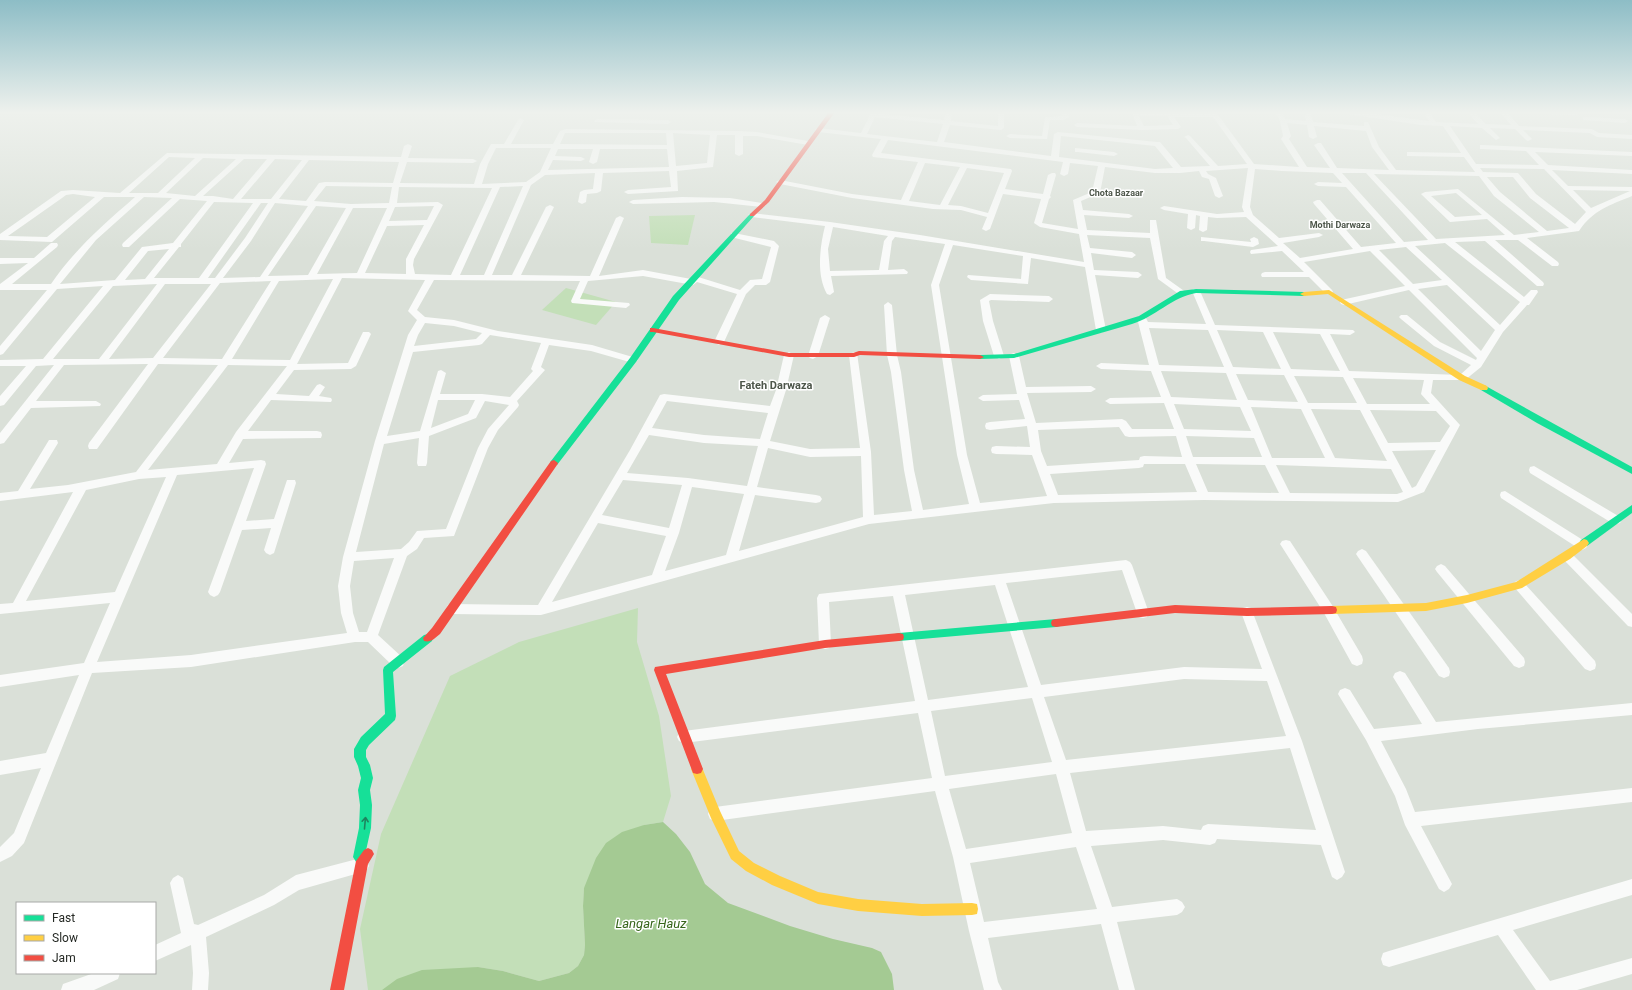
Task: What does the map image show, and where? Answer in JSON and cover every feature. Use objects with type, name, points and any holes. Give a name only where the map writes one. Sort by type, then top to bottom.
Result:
[{"type":"street","points":[[122,195],[163,158]]},
{"type":"street","points":[[160,195],[199,158]]},
{"type":"street","points":[[198,197],[240,158]]},
{"type":"street","points":[[235,201],[272,158]]},
{"type":"street","points":[[93,446],[248,239],[273,201],[307,158]]},
{"type":"street","points":[[347,158],[473,160]]},
{"type":"street","points":[[477,186],[487,158]]},
{"type":"street","points":[[487,277],[528,184],[543,173],[550,158]]},
{"type":"street","points":[[556,158],[581,159]]},
{"type":"street","points":[[628,192],[675,189],[672,158]]},
{"type":"street","points":[[543,173],[672,169],[710,165],[711,158]]},
{"type":"street","points":[[374,788],[367,778],[364,765],[360,757],[360,749],[365,740],[391,716],[388,670],[436,631],[546,474],[633,360],[676,298],[752,215],[767,201],[797,158]]},
{"type":"street","points":[[906,158],[1008,171],[986,229]]},
{"type":"street","points":[[1049,158],[1155,171],[1252,166],[1304,169],[1514,175],[1533,196],[1576,229]]},
{"type":"street","points":[[1114,158],[1114,166]]},
{"type":"street","points":[[1169,158],[1180,170]]},
{"type":"street","points":[[1207,158],[1216,168]]},
{"type":"street","points":[[1246,158],[1252,166],[1246,207],[1249,214],[1329,292],[1462,378],[1496,394],[1540,421],[1632,471]]},
{"type":"street","points":[[1297,158],[1304,169]]},
{"type":"street","points":[[1327,158],[1335,170],[1384,226],[1449,282],[1500,330]]},
{"type":"street","points":[[1384,158],[1395,172]]},
{"type":"street","points":[[1468,158],[1497,194],[1546,234]]},
{"type":"street","points":[[1536,158],[1590,212]]},
{"type":"street","points":[[360,275],[393,204],[396,185],[405,160]]},
{"type":"street","points":[[904,203],[923,160]]},
{"type":"street","points":[[1064,174],[1067,160]]},
{"type":"street","points":[[1101,330],[1091,268],[1082,232],[1077,200],[1096,193],[1102,164]]},
{"type":"street","points":[[943,207],[964,166]]},
{"type":"street","points":[[1474,166],[1545,167],[1632,172]]},
{"type":"street","points":[[1202,169],[1205,176],[1211,177],[1219,196]]},
{"type":"street","points":[[582,202],[584,192],[596,191],[598,171]]},
{"type":"street","points":[[1368,171],[1435,242]]},
{"type":"street","points":[[1052,176],[1039,224],[1082,232],[1154,236]]},
{"type":"street","points":[[780,182],[852,196],[933,207],[961,208],[992,216]]},
{"type":"street","points":[[454,278],[498,184]]},
{"type":"street","points":[[263,278],[322,185],[477,186],[528,184]]},
{"type":"street","points":[[1318,184],[1348,185]]},
{"type":"street","points":[[1566,188],[1632,189]]},
{"type":"street","points":[[1001,191],[1047,197]]},
{"type":"street","points":[[1488,217],[1453,220],[1425,194],[1458,191],[1488,217],[1555,264]]},
{"type":"street","points":[[0,238],[64,193],[72,192],[102,195],[160,195],[213,198],[235,201],[273,201],[350,206],[438,204],[439,205],[431,222],[410,258],[409,265],[411,277]]},
{"type":"street","points":[[1576,229],[1580,221],[1590,212],[1632,193]]},
{"type":"street","points":[[0,238],[49,240],[102,195]]},
{"type":"street","points":[[0,352],[93,238],[142,195]]},
{"type":"street","points":[[126,245],[178,197]]},
{"type":"street","points":[[148,281],[213,198]]},
{"type":"street","points":[[633,202],[702,198],[739,200],[762,205]]},
{"type":"street","points":[[202,281],[259,201]]},
{"type":"street","points":[[1317,202],[1359,250]]},
{"type":"street","points":[[311,277],[350,206]]},
{"type":"street","points":[[515,278],[550,207]]},
{"type":"street","points":[[1164,208],[1217,216],[1249,214]]},
{"type":"street","points":[[1080,212],[1129,216]]},
{"type":"street","points":[[1191,228],[1192,212]]},
{"type":"street","points":[[1204,214],[1204,235],[1254,245],[1254,239]]},
{"type":"street","points":[[752,215],[830,224],[950,242],[1027,254],[1091,268],[1138,275]]},
{"type":"street","points":[[620,218],[589,279],[575,301],[626,305]]},
{"type":"street","points":[[383,224],[431,222]]},
{"type":"street","points":[[1153,222],[1162,279],[1183,293]]},
{"type":"street","points":[[830,224],[823,250],[827,274],[826,282],[830,292]]},
{"type":"street","points":[[1298,261],[1359,250],[1405,244],[1447,240],[1516,237],[1576,229]]},
{"type":"street","points":[[883,273],[888,241],[893,234]]},
{"type":"street","points":[[719,342],[742,293],[753,282],[766,282],[774,245],[771,242],[734,235]]},
{"type":"street","points":[[1220,235],[1254,239],[1274,239],[1319,235]]},
{"type":"street","points":[[1488,239],[1540,284]]},
{"type":"street","points":[[1447,240],[1526,303]]},
{"type":"street","points":[[950,242],[935,285],[962,455],[976,508]]},
{"type":"street","points":[[46,362],[145,249],[178,244]]},
{"type":"street","points":[[2,287],[38,260],[54,245]]},
{"type":"street","points":[[1254,252],[1285,248]]},
{"type":"street","points":[[1372,248],[1411,287],[1480,361]]},
{"type":"street","points":[[1087,250],[1132,255]]},
{"type":"street","points":[[971,277],[1025,282],[1027,254]]},
{"type":"street","points":[[0,261],[38,260]]},
{"type":"street","points":[[827,274],[904,272]]},
{"type":"street","points":[[2,287],[54,287],[148,281],[217,281],[360,275],[454,278],[487,277],[589,279],[643,273],[694,280],[742,293]]},
{"type":"street","points":[[1265,275],[1312,274]]},
{"type":"street","points":[[221,467],[240,435],[292,365],[339,276]]},
{"type":"street","points":[[431,277],[412,311],[422,320],[454,323],[488,331],[592,348],[633,360]]},
{"type":"street","points":[[139,475],[225,362],[277,278]]},
{"type":"street","points":[[102,361],[163,281]]},
{"type":"street","points":[[1344,302],[1411,287],[1449,282]]},
{"type":"street","points":[[1196,291],[1269,462],[1287,497]]},
{"type":"street","points":[[1143,321],[1183,293],[1196,291],[1303,294],[1329,292]]},
{"type":"street","points":[[1102,366],[1462,378],[1480,361],[1500,330],[1526,303],[1534,292]]},
{"type":"street","points":[[999,356],[988,322],[984,300],[990,297],[1049,299]]},
{"type":"street","points":[[888,305],[892,355],[896,372],[909,470],[919,515]]},
{"type":"street","points":[[813,356],[825,318]]},
{"type":"street","points":[[1404,318],[1437,344],[1480,361]]},
{"type":"street","points":[[355,637],[348,613],[344,586],[349,557],[380,441],[413,335],[422,320]]},
{"type":"street","points":[[653,330],[789,355],[854,356],[859,354],[947,357],[1014,356],[1101,330],[1143,321],[1212,328],[1350,332]]},
{"type":"street","points":[[1143,321],[1155,368],[1166,400],[1180,432],[1188,461],[1204,496]]},
{"type":"street","points":[[1267,330],[1332,462]]},
{"type":"street","points":[[409,349],[449,345],[455,343],[479,342],[488,331]]},
{"type":"street","points":[[1324,332],[1409,494]]},
{"type":"street","points":[[0,364],[102,361],[225,362],[351,366],[366,334]]},
{"type":"street","points":[[512,401],[540,370],[536,369],[546,341]]},
{"type":"street","points":[[731,558],[781,390],[789,355]]},
{"type":"street","points":[[854,356],[866,452],[869,520]]},
{"type":"street","points":[[1014,356],[1036,451],[1054,499]]},
{"type":"street","points":[[0,403],[34,362]]},
{"type":"street","points":[[0,440],[62,362]]},
{"type":"street","points":[[422,463],[424,434],[441,373]]},
{"type":"street","points":[[452,609],[541,610],[869,520],[1054,499],[1204,496],[1398,498],[1420,489],[1454,425],[1426,394],[1428,377]]},
{"type":"street","points":[[312,399],[320,387]]},
{"type":"street","points":[[983,398],[1091,389]]},
{"type":"street","points":[[268,397],[327,400]]},
{"type":"street","points":[[434,397],[482,397],[512,401]]},
{"type":"street","points":[[380,441],[424,434],[472,416],[482,397]]},
{"type":"street","points":[[541,610],[571,555],[620,476],[664,397],[774,410]]},
{"type":"street","points":[[1110,401],[1166,400],[1364,408],[1438,408]]},
{"type":"street","points":[[349,557],[402,553],[409,550],[414,545],[421,534],[450,533],[461,509],[466,491],[489,436],[514,405],[512,401]]},
{"type":"street","points":[[27,405],[96,404]]},
{"type":"street","points":[[990,426],[1122,423],[1129,432],[1258,435]]},
{"type":"street","points":[[646,431],[704,439],[764,444],[810,453],[866,452]]},
{"type":"street","points":[[240,435],[317,435]]},
{"type":"street","points":[[22,494],[53,443]]},
{"type":"street","points":[[1385,446],[1443,446]]},
{"type":"street","points":[[996,450],[1036,451]]},
{"type":"street","points":[[1044,470],[1141,462],[1188,461],[1332,462],[1395,466]]},
{"type":"street","points":[[0,497],[82,486],[139,475],[261,464],[214,592]]},
{"type":"street","points":[[1534,470],[1616,520]]},
{"type":"street","points":[[0,855],[7,851],[19,838],[88,668],[173,472]]},
{"type":"street","points":[[620,476],[688,482],[816,499]]},
{"type":"street","points":[[657,578],[673,533],[688,482]]},
{"type":"street","points":[[270,550],[291,483]]},
{"type":"street","points":[[17,607],[82,486]]},
{"type":"street","points":[[1505,495],[1582,545]]},
{"type":"street","points":[[972,909],[915,909],[858,905],[818,898],[776,881],[750,868],[735,854],[728,843],[684,737],[659,670],[825,644],[1175,609],[1247,612],[1426,607],[1467,599],[1520,584],[1567,556],[1632,508]]},
{"type":"street","points":[[594,518],[673,533]]},
{"type":"street","points":[[238,526],[278,523]]},
{"type":"street","points":[[1286,544],[1328,609],[1357,660]]},
{"type":"street","points":[[371,636],[402,553]]},
{"type":"street","points":[[1362,554],[1444,672]]},
{"type":"street","points":[[1567,556],[1632,622]]},
{"type":"street","points":[[825,644],[824,598],[1126,565],[1143,613]]},
{"type":"street","points":[[1441,569],[1518,662]]},
{"type":"street","points":[[999,579],[1061,767],[1127,990]]},
{"type":"street","points":[[1520,584],[1590,665]]},
{"type":"street","points":[[898,591],[940,782],[961,857],[991,986],[994,990]]},
{"type":"street","points":[[0,609],[119,597]]},
{"type":"street","points":[[1247,612],[1295,741],[1337,872]]},
{"type":"street","points":[[0,681],[88,668],[191,661],[355,637],[371,636],[398,662]]},
{"type":"street","points":[[684,737],[1184,673],[1271,675]]},
{"type":"street","points":[[1400,676],[1433,729]]},
{"type":"street","points":[[1345,694],[1371,736],[1400,794],[1410,820],[1444,884]]},
{"type":"street","points":[[1371,736],[1632,709]]},
{"type":"street","points":[[715,814],[940,782],[1295,741]]},
{"type":"street","points":[[0,768],[52,759]]},
{"type":"street","points":[[362,863],[359,857],[365,828],[366,805],[364,790],[367,778]]},
{"type":"street","points":[[1410,820],[1632,795]]},
{"type":"street","points":[[337,990],[362,863],[368,854],[372,840],[375,800]]},
{"type":"street","points":[[961,857],[1082,839],[1164,832],[1210,838],[1208,830],[1325,838]]},
{"type":"street","points":[[156,953],[269,900],[296,883],[362,863]]},
{"type":"street","points":[[178,883],[188,931],[198,933]]},
{"type":"street","points":[[1389,959],[1632,887]]},
{"type":"street","points":[[977,930],[1177,907]]},
{"type":"street","points":[[1502,926],[1546,990]]},
{"type":"street","points":[[198,933],[201,973],[200,990]]},
{"type":"street","points":[[1549,990],[1632,966]]},
{"type":"street","points":[[69,990],[86,985],[110,974]]},
{"type":"shaded area","points":[[695,215],[688,245],[651,243],[649,216]]},
{"type":"shaded area","points":[[566,288],[616,302],[596,325],[542,310]]},
{"type":"shaded area","points":[[638,608],[637,642],[659,716],[671,796],[663,822],[644,825],[584,888],[583,906],[585,945],[584,955],[578,966],[569,973],[539,981],[503,971],[478,967],[382,990],[368,990],[360,929],[381,834],[450,676],[519,642]]},
{"type":"water","name":"Langar Hauz","points":[[663,822],[676,834],[690,852],[705,884],[728,903],[790,926],[833,939],[872,948],[881,952],[892,974],[894,990],[382,990],[397,979],[422,970],[478,967],[503,971],[539,981],[569,973],[578,966],[584,955],[584,888],[596,858],[606,843],[622,832],[644,825]]},
{"type":"traffic: fast","points":[[554,463],[633,360],[676,298],[752,215]]},
{"type":"traffic: fast","points":[[980,357],[1014,356],[1142,318],[1183,293],[1196,291],[1304,294]]},
{"type":"traffic: fast","points":[[1484,388],[1540,421],[1632,471]]},
{"type":"traffic: fast","points":[[1584,543],[1632,508]]},
{"type":"traffic: fast","points":[[899,637],[1056,623]]},
{"type":"traffic: fast","points":[[362,861],[359,857],[365,828],[366,805],[364,790],[367,778],[364,765],[360,757],[360,749],[365,741],[391,716],[388,670],[428,638]]},
{"type":"traffic: slow","points":[[1304,294],[1329,292],[1462,378],[1484,388]]},
{"type":"traffic: slow","points":[[1332,610],[1426,607],[1467,599],[1519,585],[1567,556],[1584,543]]},
{"type":"traffic: slow","points":[[697,769],[715,814],[735,855],[750,867],[776,881],[818,898],[858,905],[922,910],[972,909]]},
{"type":"traffic: jam","points":[[752,215],[767,201],[798,158]]},
{"type":"traffic: jam","points":[[653,330],[789,355],[854,355],[859,353],[980,357]]},
{"type":"traffic: jam","points":[[428,638],[436,631],[554,463]]},
{"type":"traffic: jam","points":[[1056,623],[1175,609],[1247,612],[1332,610]]},
{"type":"traffic: jam","points":[[697,769],[659,670],[825,644],[899,637]]},
{"type":"traffic: jam","points":[[337,990],[362,861],[368,854]]},
{"type":"district","name":"Chota Bazaar","points":[[1116,193]]},
{"type":"district","name":"Mothi Darwaza","points":[[1340,225]]},
{"type":"district","name":"Fateh Darwaza","points":[[776,385]]}]
